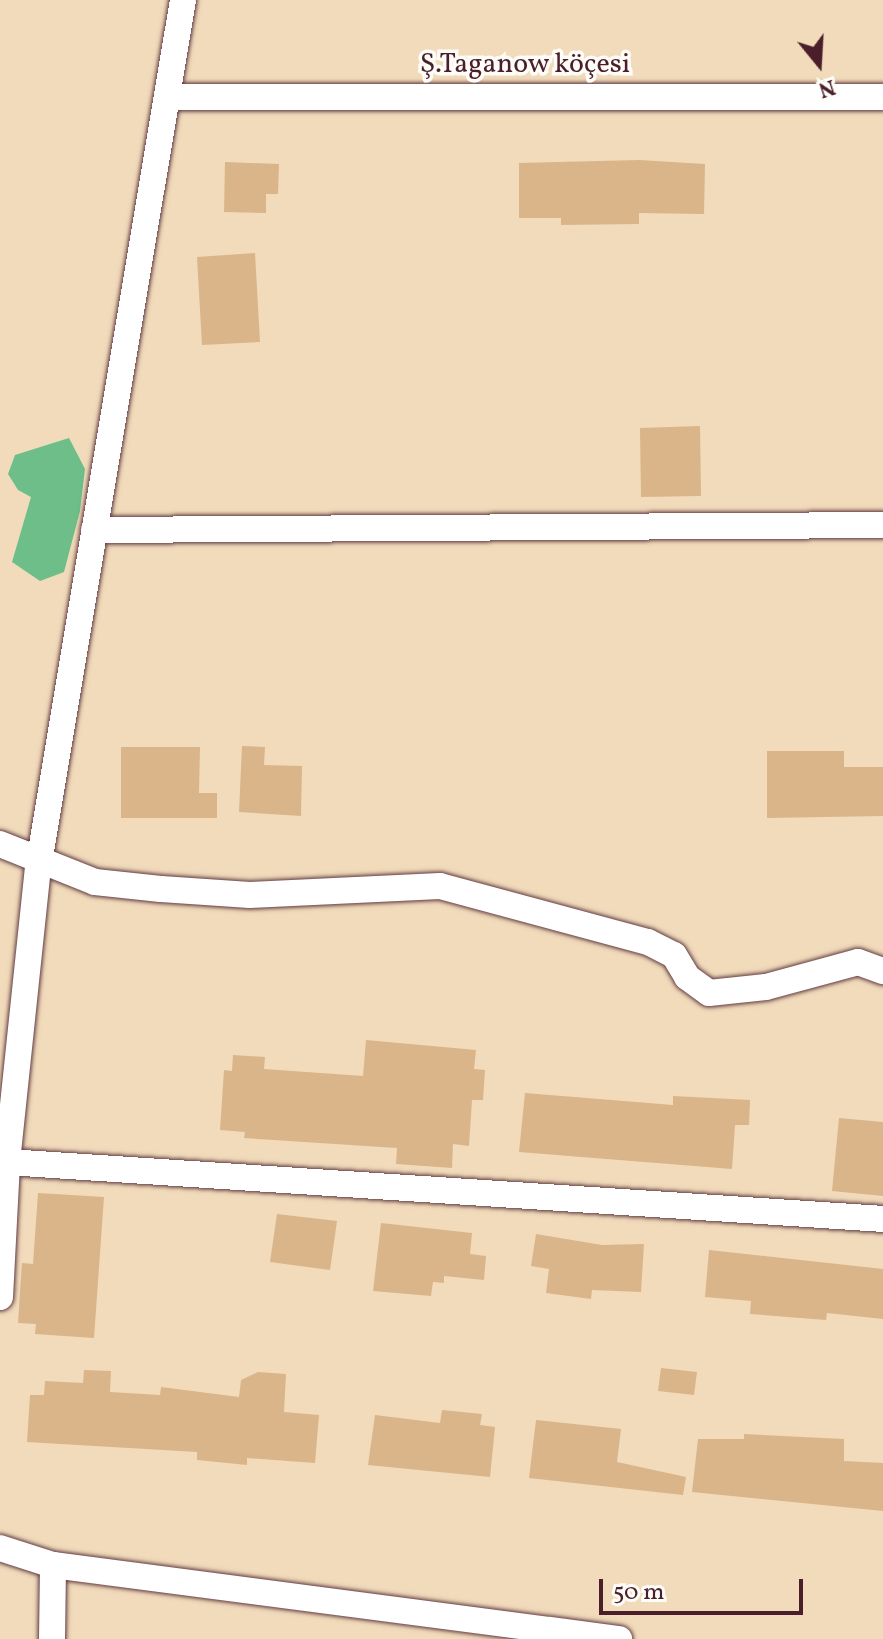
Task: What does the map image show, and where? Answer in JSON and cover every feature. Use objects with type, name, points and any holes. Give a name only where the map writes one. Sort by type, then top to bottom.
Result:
[{"type":"street","points":[[0,1297],[5,1150],[39,860],[183,0]]},
{"type":"street","name":"Ş.Taganow köçesi","points":[[168,97],[883,97]]},
{"type":"street","points":[[94,530],[883,525]]},
{"type":"street","points":[[0,844],[95,882],[161,889],[250,895],[440,886],[648,942],[674,955],[687,977],[709,993],[735,994],[858,962],[883,971]]},
{"type":"street","points":[[5,1150],[883,1219]]},
{"type":"street","points":[[0,1548],[53,1565],[619,1639]]},
{"type":"street","points":[[52,1639],[53,1565]]},
{"type":"green space","points":[[69,438],[85,469],[80,511],[64,572],[40,581],[12,562],[31,497],[18,490],[8,474],[15,455]]},
{"type":"building","points":[[639,160],[705,164],[704,214],[639,213],[639,224],[561,225],[561,218],[519,218],[519,163]]},
{"type":"building","points":[[225,162],[279,164],[278,194],[266,194],[266,213],[224,212]]},
{"type":"building","points":[[255,253],[260,342],[202,345],[197,257]]},
{"type":"building","points":[[700,426],[701,496],[641,497],[640,428]]},
{"type":"building","points":[[242,746],[265,747],[264,765],[302,766],[301,816],[239,812]]},
{"type":"building","points":[[121,747],[200,747],[199,793],[217,793],[217,818],[121,818]]},
{"type":"building","points":[[767,751],[844,751],[844,767],[883,767],[883,816],[767,818]]},
{"type":"building","points":[[366,1040],[476,1050],[474,1069],[485,1070],[483,1100],[472,1100],[469,1146],[453,1144],[452,1168],[396,1164],[397,1148],[244,1138],[245,1132],[220,1130],[224,1070],[232,1071],[233,1055],[265,1057],[264,1069],[363,1076]]},
{"type":"building","points":[[525,1093],[673,1105],[673,1096],[750,1100],[749,1125],[735,1125],[732,1169],[519,1152]]},
{"type":"building","points":[[839,1118],[883,1122],[883,1196],[832,1191]]},
{"type":"building","points":[[38,1193],[104,1197],[94,1338],[35,1334],[36,1324],[18,1323],[22,1263],[33,1264]]},
{"type":"building","points":[[277,1214],[337,1221],[330,1270],[270,1262]]},
{"type":"building","points":[[381,1223],[472,1233],[470,1254],[486,1256],[484,1280],[444,1276],[444,1283],[433,1282],[431,1296],[373,1291]]},
{"type":"building","points":[[536,1234],[602,1245],[644,1244],[641,1292],[592,1290],[591,1299],[546,1293],[549,1269],[531,1266]]},
{"type":"building","points":[[709,1250],[883,1269],[883,1319],[827,1313],[826,1320],[750,1314],[751,1301],[705,1297]]},
{"type":"building","points":[[661,1368],[697,1372],[694,1395],[658,1391]]},
{"type":"building","points":[[84,1370],[111,1371],[110,1392],[160,1395],[161,1387],[239,1397],[241,1380],[258,1372],[286,1374],[284,1412],[319,1415],[315,1463],[247,1458],[247,1465],[197,1460],[197,1452],[27,1442],[30,1395],[44,1395],[45,1381],[83,1383]]},
{"type":"building","points":[[442,1410],[482,1414],[480,1425],[495,1427],[490,1477],[368,1465],[375,1415],[440,1423]]},
{"type":"building","points":[[536,1420],[621,1429],[617,1462],[686,1477],[683,1495],[529,1478]]},
{"type":"building","points":[[744,1434],[844,1439],[844,1461],[883,1463],[883,1511],[692,1492],[698,1439],[744,1439]]}]
